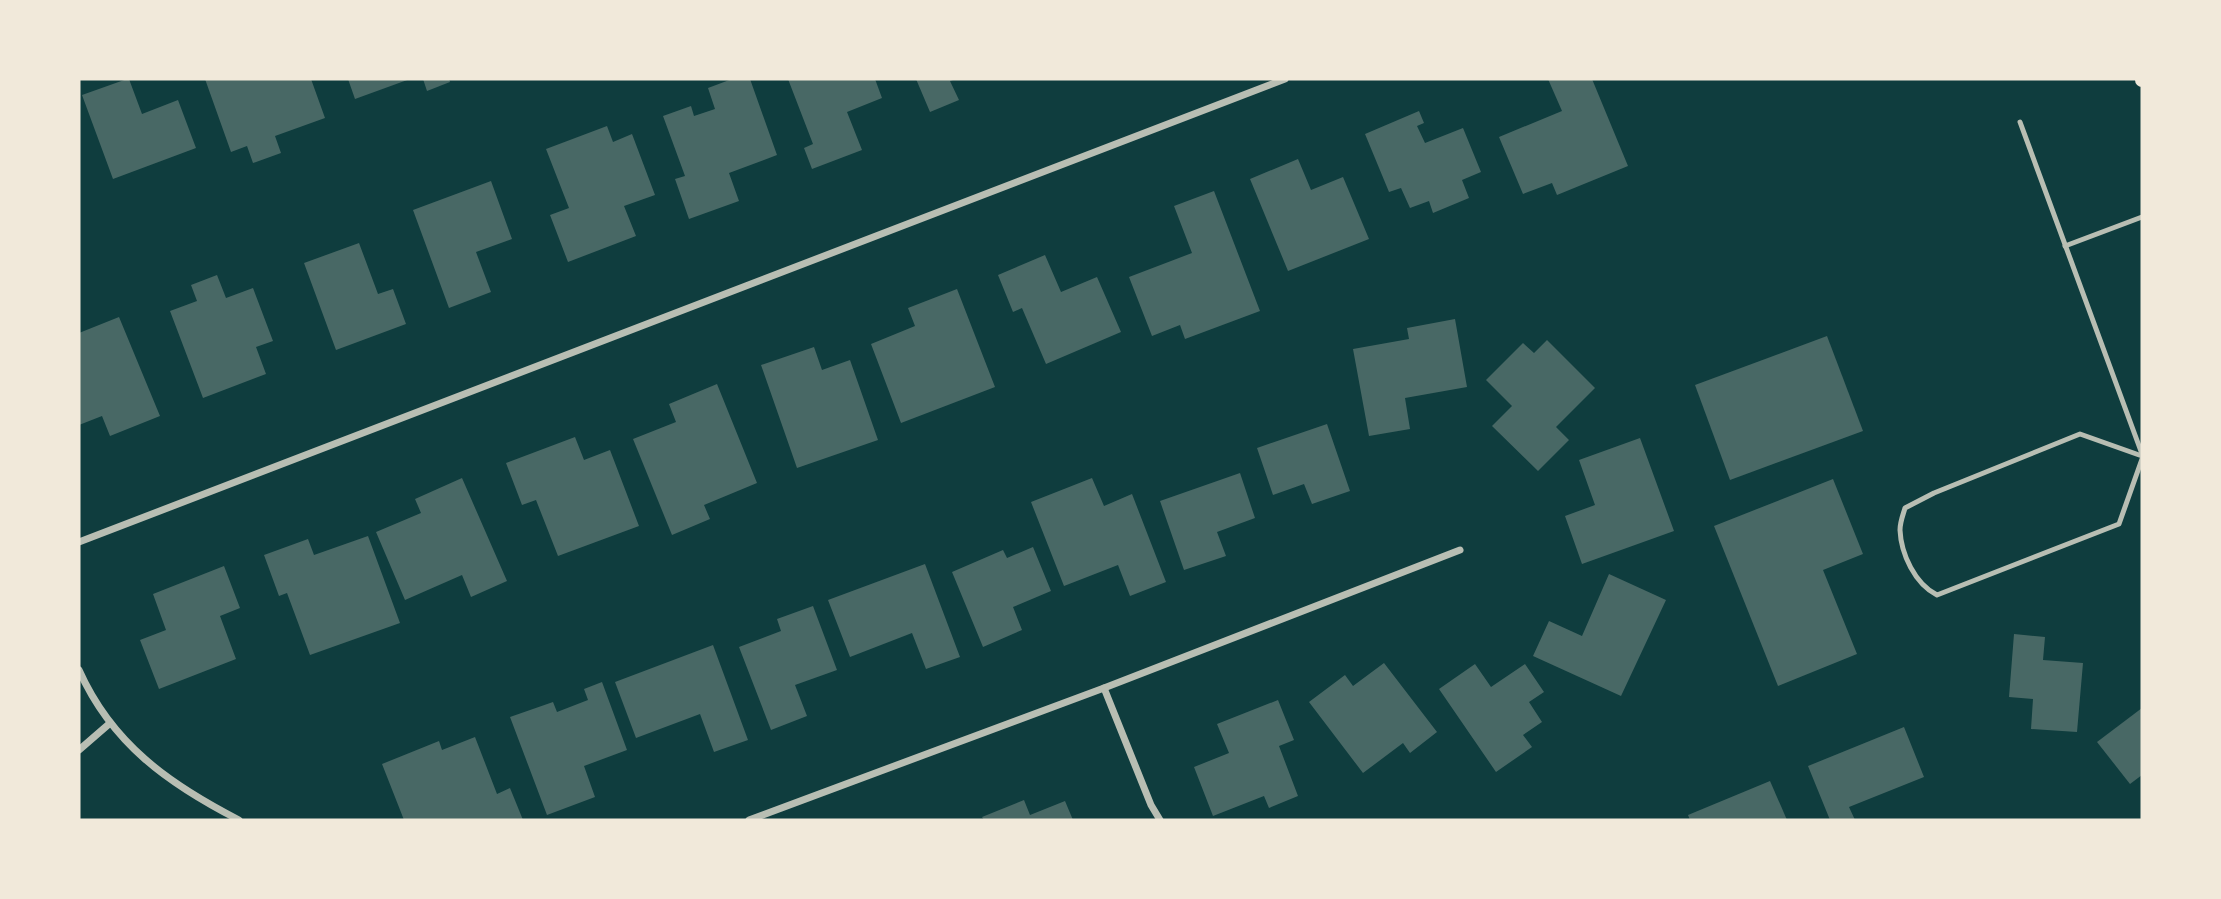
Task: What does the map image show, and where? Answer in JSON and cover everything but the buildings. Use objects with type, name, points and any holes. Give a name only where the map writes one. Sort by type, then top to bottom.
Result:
[{"type":"street","points":[[79,542],[1285,79]]},
{"type":"street","points":[[749,820],[1104,688],[1460,550]]},
{"type":"street","points":[[79,670],[109,724],[169,780],[239,820]]},
{"type":"street","points":[[1104,688],[1151,806],[1160,820]]},
{"type":"street","points":[[79,750],[109,724]]},
{"type":"lane","points":[[2020,122],[2142,456],[2119,524],[1937,595],[1927,590],[1911,567],[1901,542],[1900,526],[1905,508],[1934,493],[2080,434],[2142,456]]},
{"type":"lane","points":[[2066,246],[2142,217]]}]
